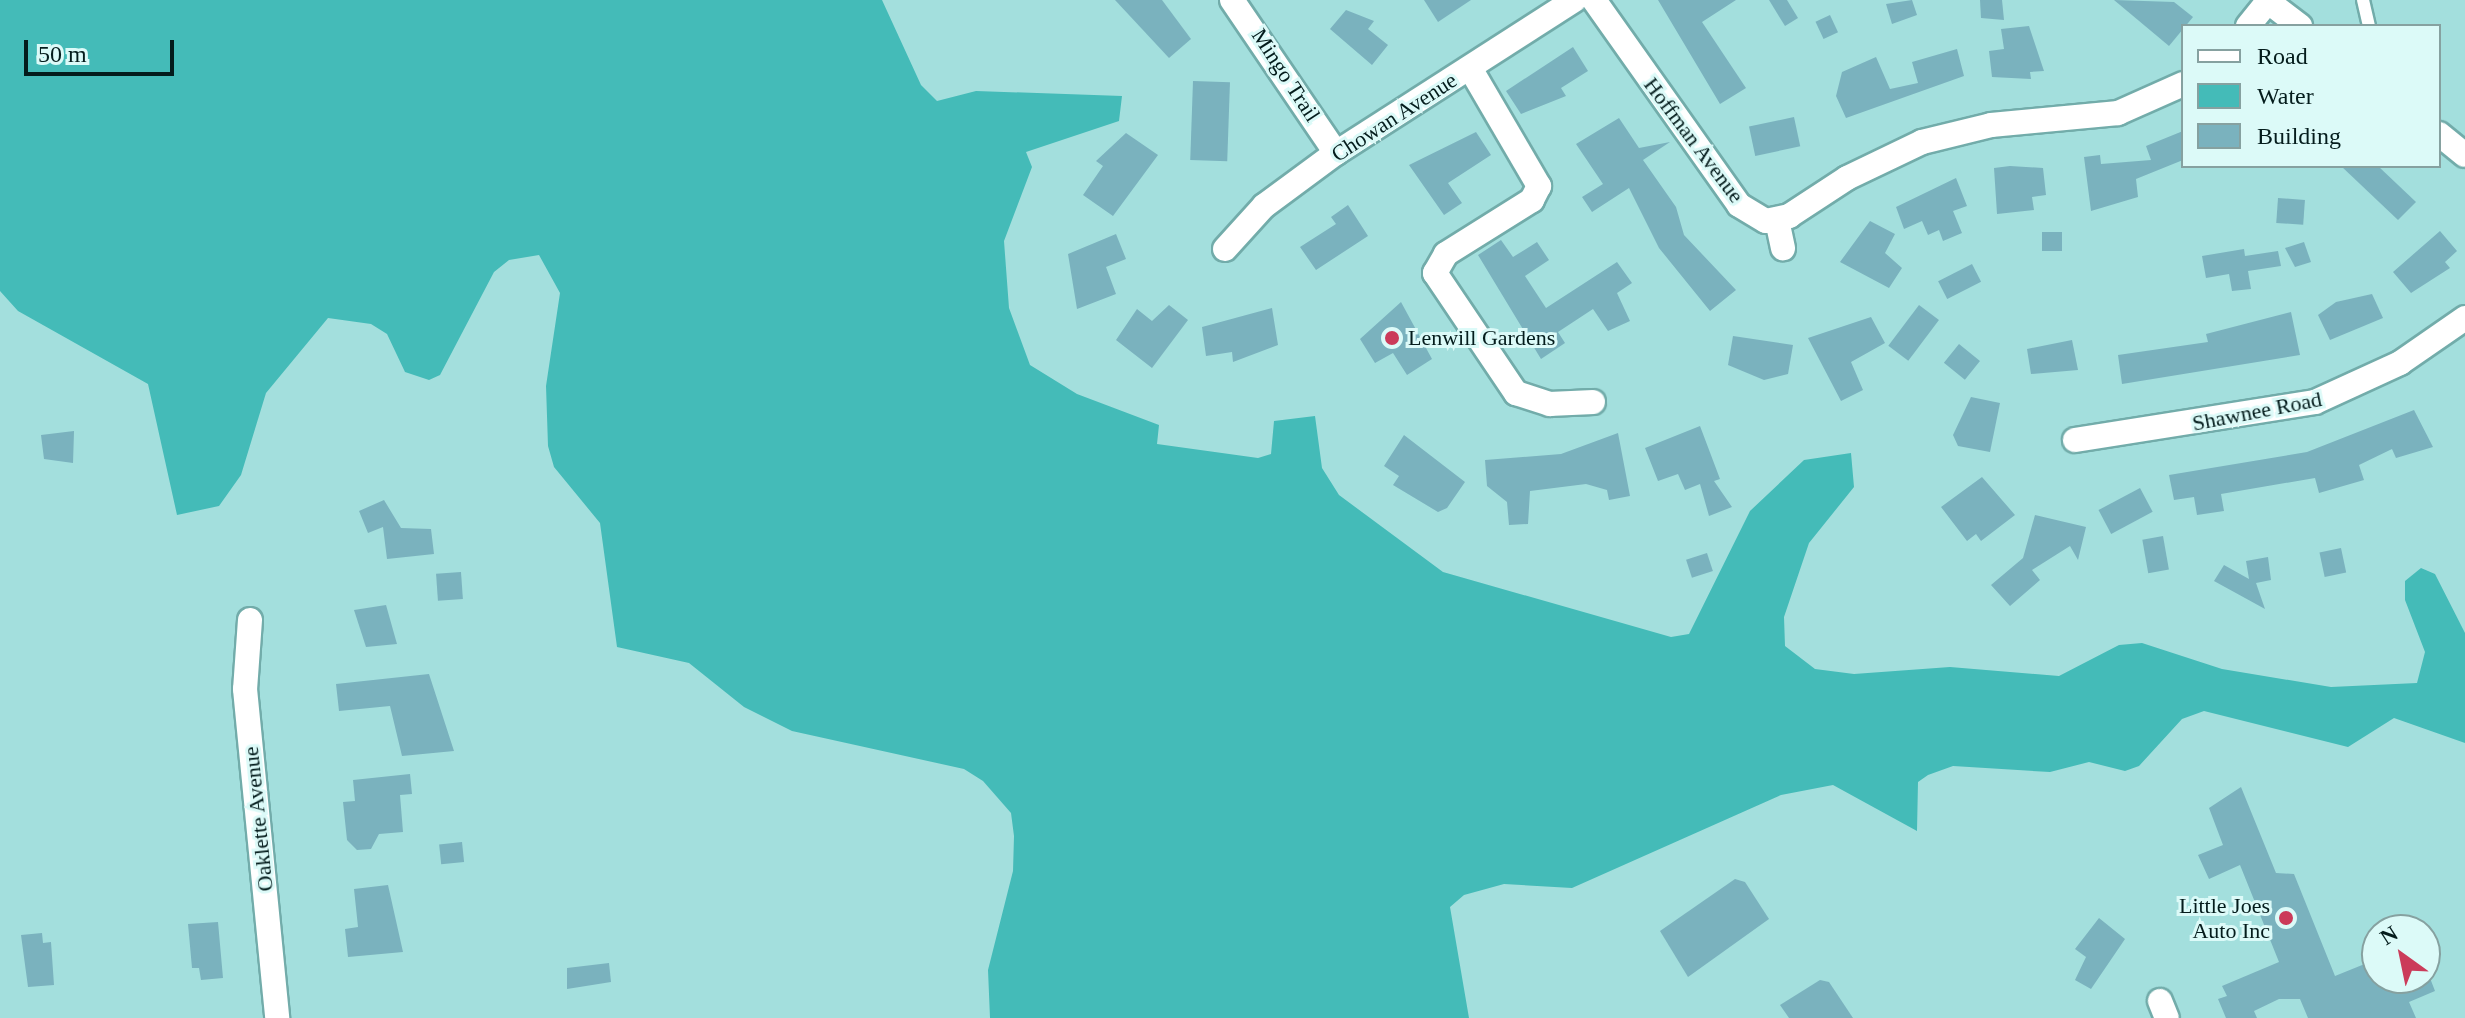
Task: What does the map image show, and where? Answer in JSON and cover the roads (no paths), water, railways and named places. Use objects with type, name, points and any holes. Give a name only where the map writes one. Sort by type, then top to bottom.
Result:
[{"type":"street","name":"Mingo Trail","points":[[1232,0],[1336,153]]},
{"type":"street","name":"Chowan Avenue","points":[[1225,249],[1264,206],[1336,153],[1574,0]]},
{"type":"street","name":"Hoffman Avenue","points":[[1594,0],[1739,205],[1777,220]]},
{"type":"street","points":[[2250,24],[2268,0],[2298,24]]},
{"type":"street","points":[[1470,68],[1539,186],[1532,200],[1446,254],[1435,273],[1516,393],[1550,404],[1593,402]]},
{"type":"street","points":[[1783,248],[1777,220],[1922,142],[1991,125],[2118,113],[2181,85]]},
{"type":"street","points":[[2441,136],[2465,155]]},
{"type":"street","name":"Shawnee Road","points":[[2075,440],[2315,402],[2400,363],[2465,318]]},
{"type":"street","name":"Oaklette Avenue","points":[[250,620],[245,689],[274,1018]]},
{"type":"lane","points":[[2363,0],[2369,24]]},
{"type":"water","points":[[0,0],[882,0],[921,85],[937,101],[976,91],[1122,96],[1119,121],[1026,152],[1032,167],[1004,241],[1009,308],[1030,365],[1077,394],[1159,425],[1157,444],[1258,458],[1271,454],[1274,421],[1315,416],[1322,468],[1339,495],[1443,572],[1671,637],[1689,634],[1750,511],[1804,460],[1851,453],[1854,487],[1809,543],[1784,617],[1785,646],[1815,669],[1854,674],[1950,667],[2059,676],[2119,645],[2142,643],[2222,669],[2331,687],[2417,683],[2425,652],[2405,600],[2405,581],[2421,568],[2435,574],[2465,633],[2465,743],[2394,718],[2348,747],[2204,711],[2182,719],[2139,766],[2125,771],[2089,762],[2050,772],[1953,766],[1928,775],[1918,782],[1917,831],[1833,785],[1781,795],[1572,888],[1504,884],[1464,895],[1450,907],[1469,1018],[990,1018],[988,970],[1013,871],[1014,836],[1011,813],[983,781],[964,769],[792,731],[744,707],[689,663],[617,647],[600,523],[554,467],[548,446],[546,386],[560,293],[539,255],[509,260],[494,272],[440,375],[429,380],[405,372],[387,334],[371,324],[328,318],[266,393],[241,475],[219,506],[177,515],[148,384],[18,311],[0,291]]},
{"type":"place","name":"Lenwill Gardens","points":[[1392,338]]},
{"type":"place","name":"Little Joes Auto Inc","points":[[2286,918]]}]
